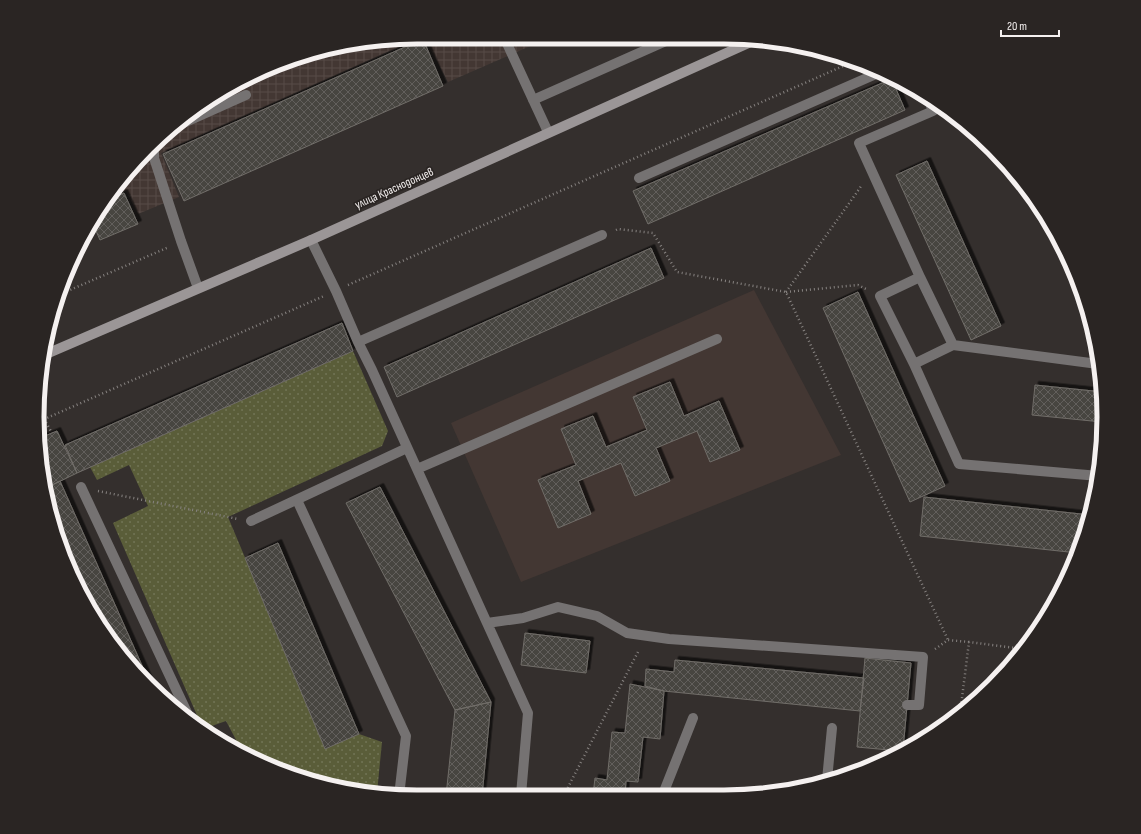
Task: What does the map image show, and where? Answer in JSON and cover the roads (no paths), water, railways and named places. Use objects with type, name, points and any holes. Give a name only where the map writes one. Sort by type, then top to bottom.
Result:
[{"type":"main road","name":"улица Краснодонцев","points":[[50,353],[311,240],[743,45]]},
{"type":"lane","points":[[507,44],[548,132]]},
{"type":"lane","points":[[534,100],[659,44]]},
{"type":"lane","points":[[639,178],[874,75]]},
{"type":"lane","points":[[195,118],[246,95]]},
{"type":"lane","points":[[932,107],[933,111],[859,143],[920,277],[953,345]]},
{"type":"lane","points":[[154,152],[154,158],[198,288]]},
{"type":"lane","points":[[358,342],[602,235]]},
{"type":"lane","points":[[311,240],[336,291],[528,713],[521,790]]},
{"type":"lane","points":[[920,277],[880,296],[914,364],[958,464],[1092,475]]},
{"type":"lane","points":[[417,469],[717,339]]},
{"type":"lane","points":[[914,364],[953,345],[1093,363]]},
{"type":"lane","points":[[251,521],[407,448]]},
{"type":"lane","points":[[81,487],[185,709]]},
{"type":"lane","points":[[297,500],[406,736],[401,789]]},
{"type":"lane","points":[[487,623],[523,618],[558,607],[597,616],[627,633],[646,636],[669,639],[922,657],[919,705],[907,705]]},
{"type":"lane","points":[[666,790],[693,718]]},
{"type":"lane","points":[[827,775],[832,728]]}]
